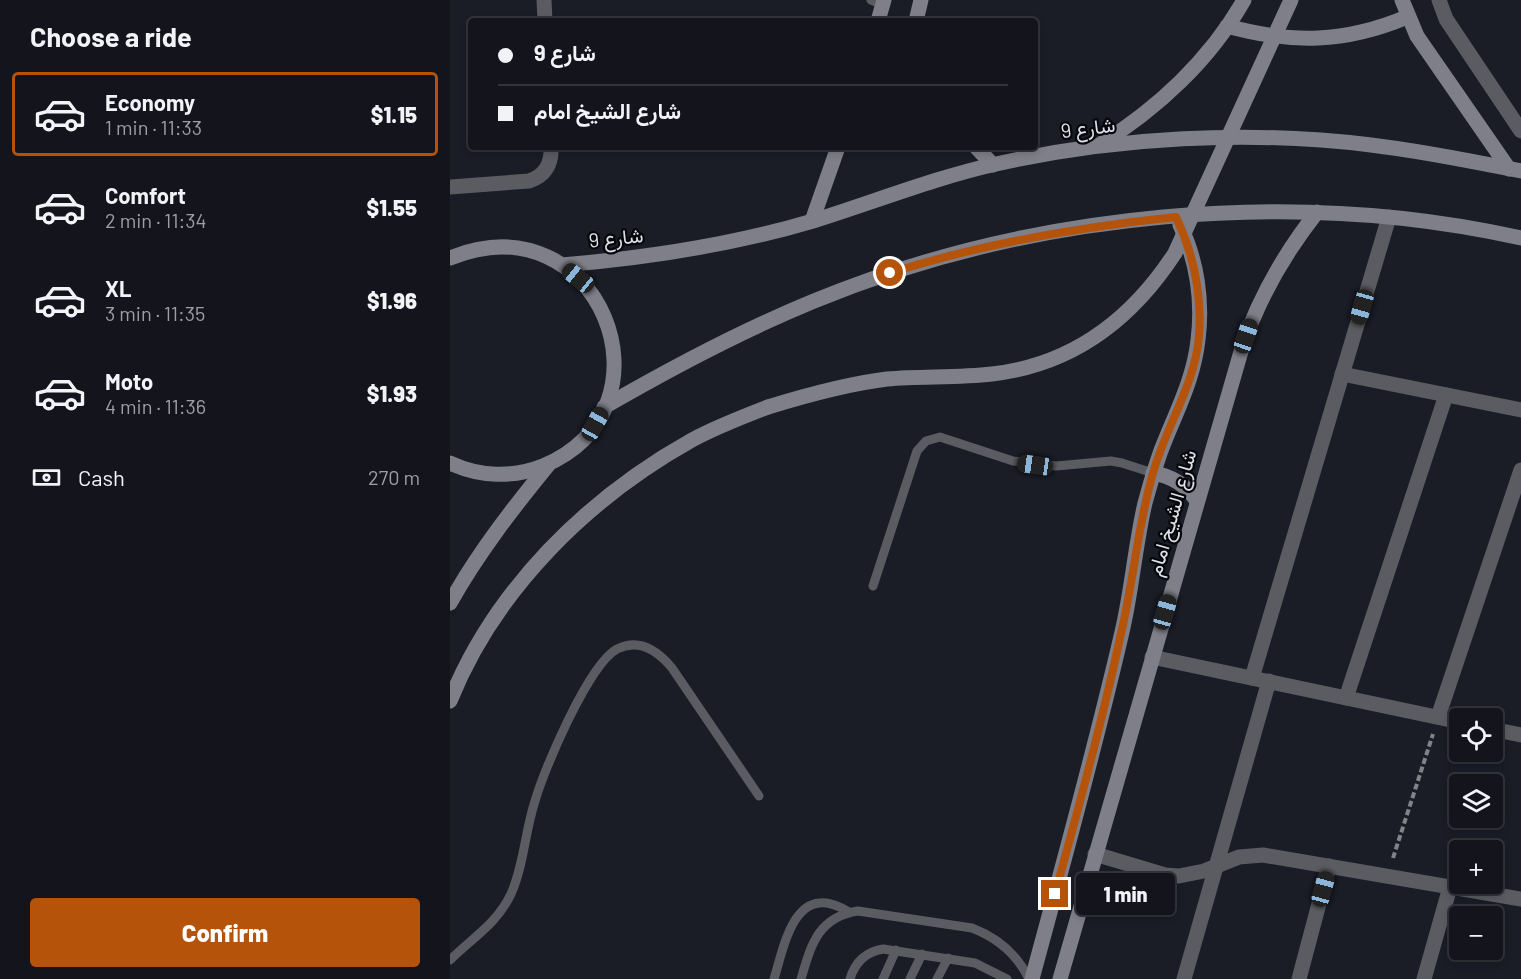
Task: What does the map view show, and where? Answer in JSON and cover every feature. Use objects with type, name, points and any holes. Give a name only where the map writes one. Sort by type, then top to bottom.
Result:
[{"type":"main road","points":[[917,18],[921,0]]},
{"type":"main road","points":[[1096,147],[1130,125],[1168,93],[1189,72],[1227,26],[1244,0]]},
{"type":"main road","points":[[450,701],[490,626],[538,562],[566,533],[627,481],[660,459],[712,430],[768,407],[806,395],[885,380],[993,374],[1048,361],[1074,349],[1121,318],[1160,277],[1175,253],[1291,0]]},
{"type":"main road","points":[[1401,0],[1407,17],[1428,54],[1515,170]]},
{"type":"main road","points":[[878,18],[880,2]]},
{"type":"main road","points":[[1227,26],[1279,38],[1323,38],[1358,34],[1407,17]]},
{"type":"main road","name":"شارع 9","points":[[562,265],[688,250],[812,221],[993,165],[1096,147],[1197,139],[1311,140],[1425,152],[1515,170]]},
{"type":"main road","points":[[812,221],[837,150]]},
{"type":"main road","points":[[979,150],[993,165]]},
{"type":"main road","points":[[604,407],[729,339],[816,300],[871,279],[928,262],[1031,236],[1101,225],[1176,217],[1260,212],[1317,212],[1389,217],[1472,227],[1521,238]]},
{"type":"main road","name":"شارع الشيخ امام","points":[[1060,979],[1250,323],[1272,276],[1317,212]]},
{"type":"main road","name":"شارع الشيخ امام","points":[[1031,979],[1092,756],[1122,631],[1140,527],[1153,473],[1190,380],[1199,339],[1197,276],[1185,236],[1176,217]]},
{"type":"main road","points":[[450,257],[469,250],[508,247],[527,250],[562,265],[592,292],[610,328],[614,348],[611,388],[604,407],[595,424],[567,452],[534,470],[497,475],[478,473],[450,463]]},
{"type":"main road","points":[[450,603],[485,546],[550,463]]},
{"type":"main road","points":[[1153,473],[1175,480],[1188,489],[1197,501]]},
{"type":"street","points":[[544,0],[545,18]]},
{"type":"street","points":[[1438,0],[1446,19],[1521,131]]},
{"type":"street","points":[[450,187],[529,181],[548,168],[551,150]]},
{"type":"street","points":[[1252,678],[1389,217]]},
{"type":"street","points":[[1342,374],[1521,410]]},
{"type":"street","points":[[1346,698],[1446,395]]},
{"type":"street","points":[[1438,717],[1521,470]]},
{"type":"street","points":[[1152,657],[1449,720]]},
{"type":"street","points":[[1184,979],[1269,681]]},
{"type":"street","points":[[1503,731],[1521,735]]},
{"type":"street","points":[[1095,854],[1172,875],[1192,875],[1239,857],[1263,855],[1449,887]]},
{"type":"street","points":[[1299,979],[1329,867]]},
{"type":"street","points":[[1424,979],[1449,891]]},
{"type":"street","points":[[1491,894],[1521,899]]},
{"type":"lane","points":[[873,586],[917,451],[921,445],[933,438],[946,437],[972,449],[1013,461],[1056,465],[1111,461],[1153,473]]},
{"type":"lane","points":[[450,960],[477,939],[502,910],[517,875],[535,799],[556,745],[598,668],[617,649],[635,645],[652,649],[660,654],[672,668],[759,796]]},
{"type":"lane","points":[[774,979],[790,926],[801,912],[816,904],[825,904],[834,905],[849,912]]},
{"type":"lane","points":[[801,979],[811,946],[820,931],[833,920],[849,912],[867,911],[972,928],[985,933],[1008,948],[1031,979]]},
{"type":"lane","points":[[850,979],[857,964],[866,955],[883,948],[975,963],[1007,979]]},
{"type":"lane","points":[[884,979],[896,950]]},
{"type":"lane","points":[[910,979],[922,954]]},
{"type":"lane","points":[[937,979],[948,958]]},
{"type":"path","points":[[1387,876],[1438,717]]},
{"type":"route","points":[[890,273],[1043,234],[1176,217],[1192,255],[1197,276],[1200,318],[1195,360],[1183,400],[1153,473],[1140,527],[1135,567],[1122,631],[1090,766],[1055,894]]}]
